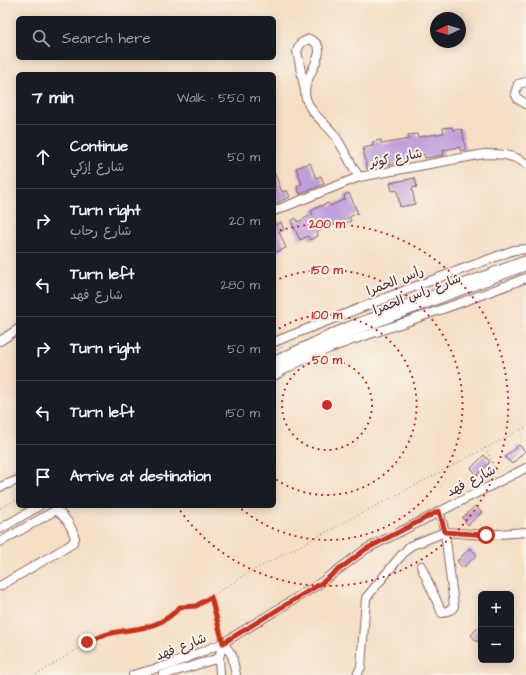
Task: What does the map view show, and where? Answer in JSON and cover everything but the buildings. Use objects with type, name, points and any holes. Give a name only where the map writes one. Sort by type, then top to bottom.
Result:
[{"type":"street","points":[[305,92],[309,75],[320,55],[319,46],[315,42],[309,40],[301,43],[297,51],[305,92],[307,100],[316,116],[335,136],[359,177]]},
{"type":"street","points":[[526,82],[518,84],[515,93],[518,99],[526,104]]},
{"type":"street","name":"شارع كوثر","points":[[276,210],[359,177],[484,154],[505,154],[521,160],[526,164]]},
{"type":"street","name":"رأس الحمرا","points":[[276,341],[411,288],[514,250],[526,249]]},
{"type":"street","name":"شارع راس الحمرا","points":[[276,366],[344,328],[418,303],[469,283],[525,265]]},
{"type":"street","points":[[276,374],[286,361],[336,346],[474,298],[526,278]]},
{"type":"street","points":[[469,283],[474,298]]},
{"type":"street","points":[[411,288],[418,303]]},
{"type":"street","points":[[0,341],[16,330]]},
{"type":"street","name":"شارع راس الحمرا","points":[[276,361],[286,361]]},
{"type":"street","name":"شارع فهد","points":[[133,675],[172,664],[223,643],[320,584],[366,549],[501,479],[526,468]]},
{"type":"street","points":[[0,487],[16,481]]},
{"type":"street","points":[[0,524],[26,508]]},
{"type":"street","points":[[0,529],[36,508]]},
{"type":"street","points":[[0,542],[56,508],[64,516],[73,530],[75,538],[72,544],[0,586]]},
{"type":"street","points":[[421,566],[442,612],[444,613],[452,609],[454,606],[445,532],[439,511]]},
{"type":"street","points":[[357,675],[361,667],[366,598],[410,546],[445,532],[486,535],[526,532]]},
{"type":"street","points":[[220,675],[219,658],[223,643]]},
{"type":"street","points":[[223,643],[232,655],[236,675]]},
{"type":"street","points":[[163,675],[219,658]]},
{"type":"path","points":[[36,675],[87,642],[107,634],[144,629],[170,618],[180,607],[196,606],[248,573],[485,447],[526,427]]},
{"type":"path","points":[[485,447],[501,479]]},
{"type":"path","points":[[0,508],[16,500]]},
{"type":"path","points":[[211,597],[223,643]]},
{"type":"route","points":[[87,642],[107,634],[144,629],[170,618],[180,607],[190,608],[211,597],[223,643],[320,584],[366,549],[439,511],[443,519],[445,532],[468,535],[486,535]]}]
